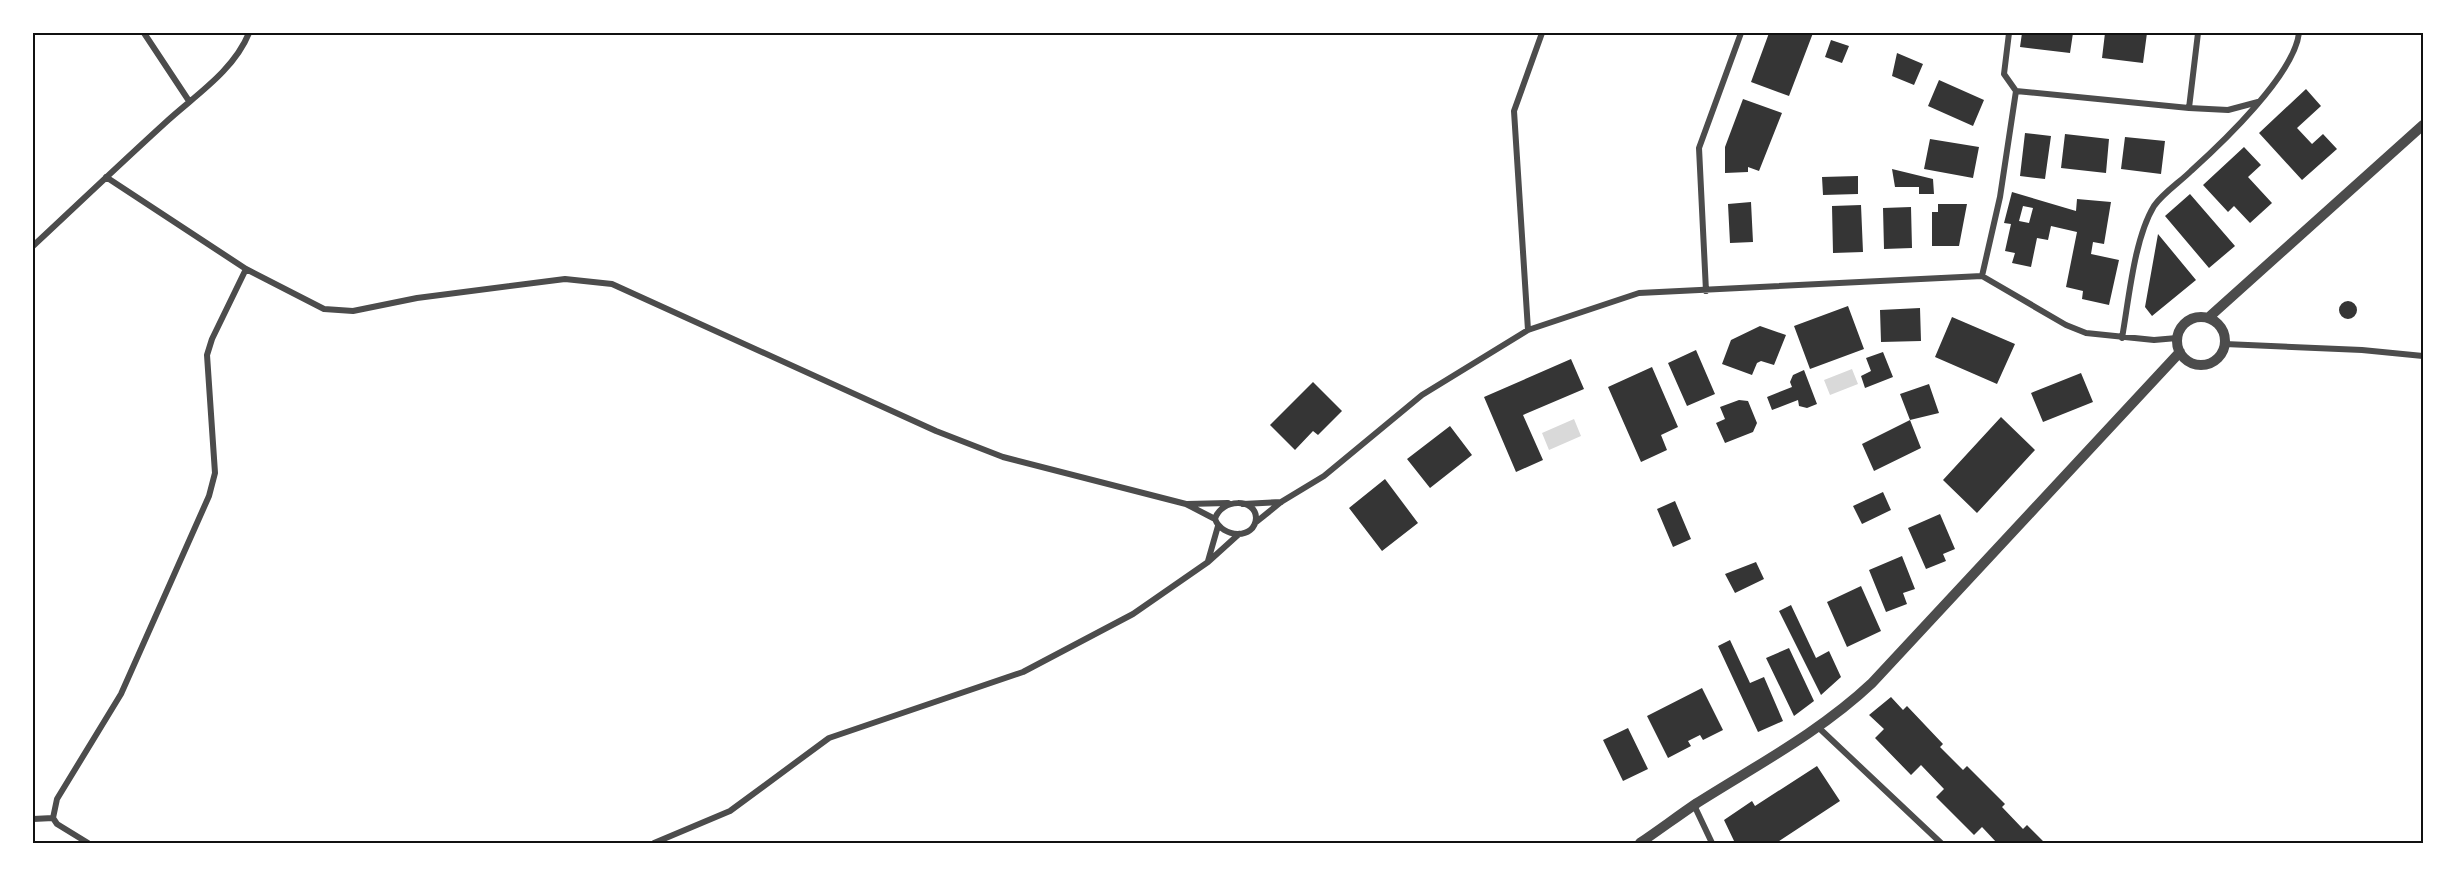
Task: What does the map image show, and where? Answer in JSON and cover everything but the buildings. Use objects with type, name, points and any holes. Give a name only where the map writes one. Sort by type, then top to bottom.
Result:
[{"type":"street","points":[[144,33],[189,101]]},
{"type":"street","points":[[33,246],[189,101],[219,77],[244,45],[249,33]]},
{"type":"street","points":[[1528,330],[1514,111],[1542,33]]},
{"type":"street","points":[[1706,291],[1699,148],[1741,33]]},
{"type":"street","points":[[1982,276],[2000,196],[2016,91],[2004,74],[2009,33]]},
{"type":"street","points":[[2189,108],[2198,33]]},
{"type":"street","points":[[2122,338],[2142,231],[2155,204],[2230,137],[2278,80],[2298,41],[2299,33]]},
{"type":"street","points":[[2016,91],[2228,110],[2258,101]]},
{"type":"street","points":[[2208,318],[2222,328],[2225,344],[2219,358],[2206,365],[2191,363],[2180,352],[2177,338],[2185,323],[2192,319],[2208,318],[2423,125]]},
{"type":"street","points":[[106,177],[246,269],[324,309],[353,311],[417,298],[565,279],[612,284],[936,431],[1003,457],[1186,504],[1215,519]]},
{"type":"street","points":[[88,843],[57,824],[53,818],[57,799],[121,694],[208,496],[215,473],[207,356],[212,339],[246,269]]},
{"type":"street","points":[[654,843],[730,811],[830,738],[1023,672],[1133,614],[1208,562],[1239,534],[1249,530],[1281,502],[1324,476],[1422,395],[1528,330],[1639,293],[1982,276],[2066,325],[2086,333],[2154,340],[2177,338]]},
{"type":"street","points":[[2225,344],[2362,350],[2423,356]]},
{"type":"street","points":[[1640,843],[1694,805],[1819,728],[1847,706],[1872,683],[2180,352]]},
{"type":"street","points":[[1186,504],[1281,502]]},
{"type":"street","points":[[1231,503],[1223,506],[1217,512],[1215,519],[1218,526],[1229,533],[1239,534]]},
{"type":"street","points":[[1243,504],[1253,509],[1256,516],[1255,524]]},
{"type":"street","points":[[1208,562],[1218,526]]},
{"type":"street","points":[[1819,728],[1941,843]]},
{"type":"street","points":[[1694,805],[1712,843]]},
{"type":"street","points":[[33,819],[53,818]]},
{"type":"shaded area","points":[[1852,369],[1858,384],[1830,395],[1824,380]]},
{"type":"shaded area","points":[[1574,419],[1581,436],[1549,450],[1542,433]]}]
